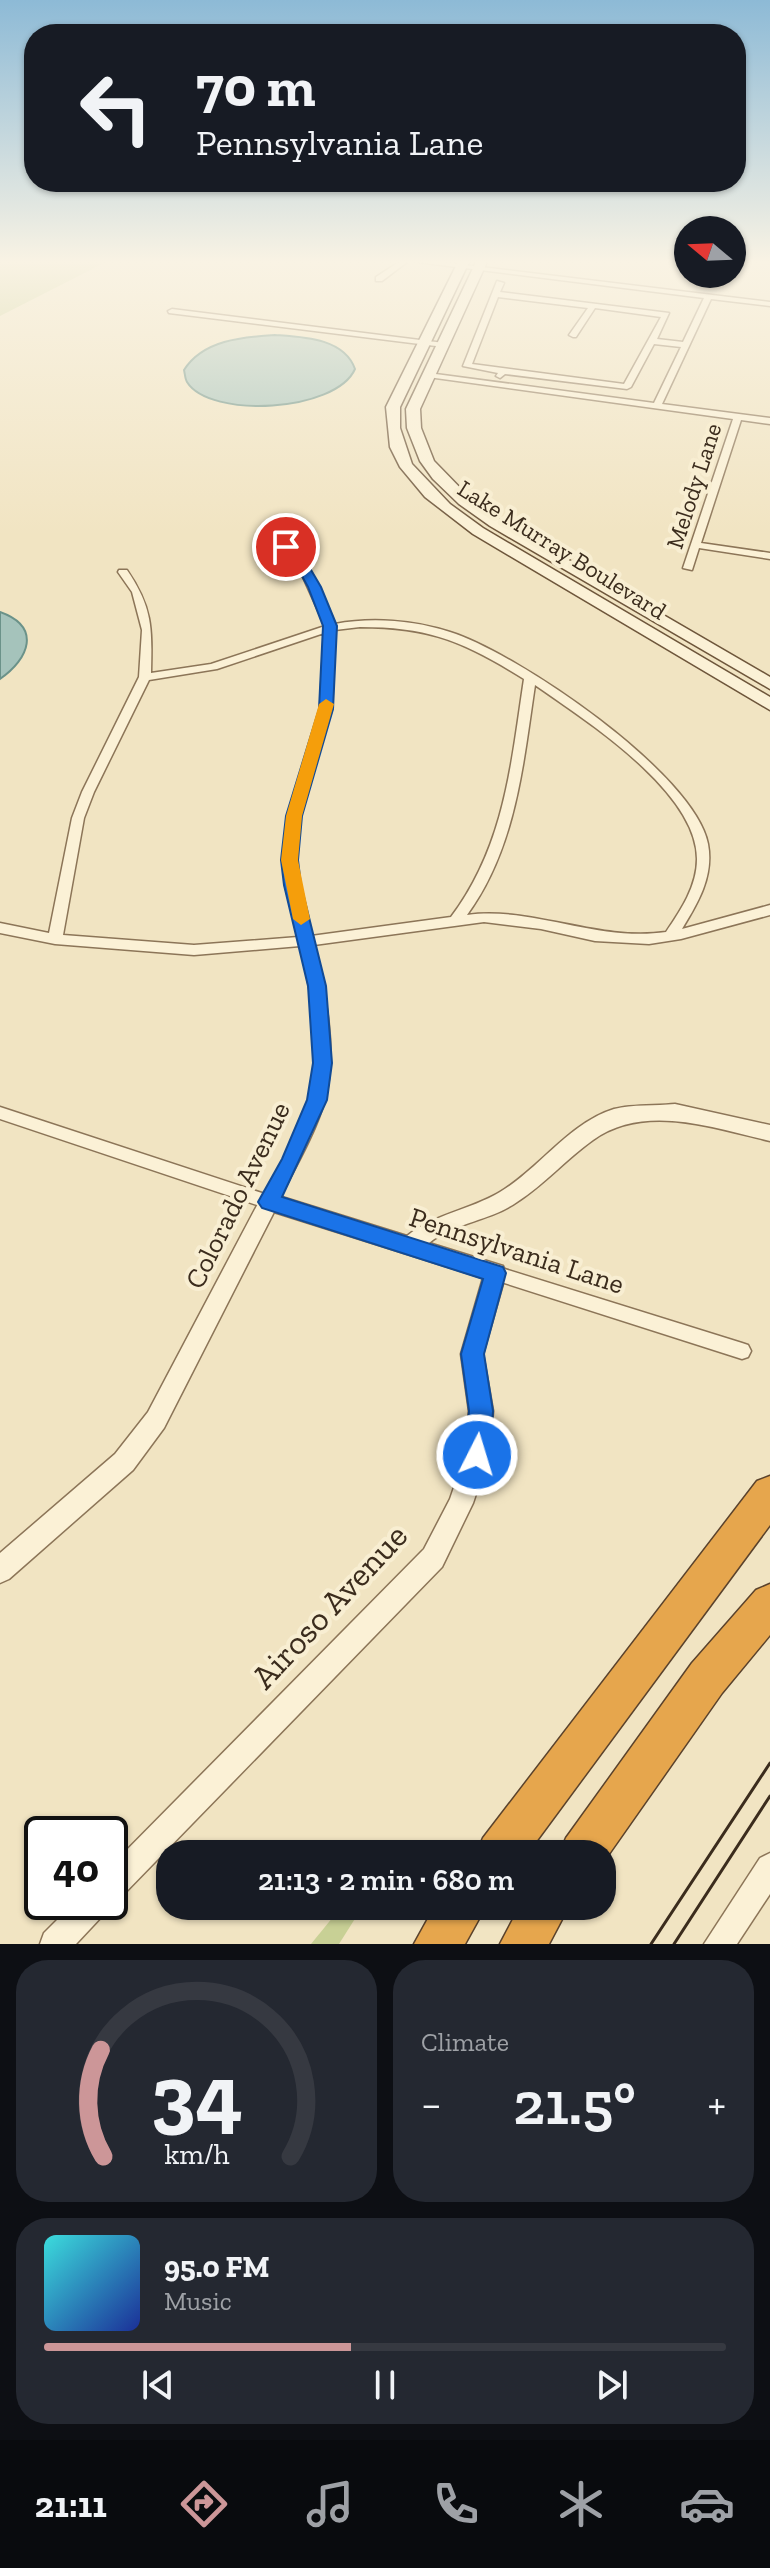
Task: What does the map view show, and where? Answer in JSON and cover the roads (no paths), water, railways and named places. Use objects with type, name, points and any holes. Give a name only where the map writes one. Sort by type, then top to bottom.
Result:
[{"type":"highway","points":[[510,1840],[770,1494]]},
{"type":"highway","points":[[592,1840],[707,1678],[770,1604]]},
{"type":"highway","points":[[437,1944],[453,1920]]},
{"type":"highway","points":[[523,1944],[538,1920]]},
{"type":"main road","name":"Lake Murray Boulevard","points":[[428,353],[397,394],[393,407],[392,433],[409,472],[447,509],[478,531],[770,705]]},
{"type":"main road","name":"Lake Murray Boulevard","points":[[432,353],[428,375],[413,409],[413,433],[431,468],[452,489],[495,523],[770,684]]},
{"type":"main road","points":[[700,664],[718,654]]},
{"type":"street","points":[[472,353],[467,366],[627,387],[646,353]]},
{"type":"street","points":[[657,405],[681,353]]},
{"type":"street","points":[[495,384],[503,371]]},
{"type":"street","points":[[428,375],[770,421]]},
{"type":"street","name":"Melody Lane","points":[[688,568],[738,416]]},
{"type":"street","points":[[696,545],[770,556]]},
{"type":"street","name":"Colorado Avenue","points":[[0,1570],[124,1462],[156,1420],[291,1160],[317,1100],[323,1063],[317,986],[292,885],[289,860],[294,816],[326,709],[330,626],[302,565],[286,547]]},
{"type":"street","points":[[55,939],[78,818],[145,677],[147,630],[137,592],[123,572]]},
{"type":"street","points":[[145,677],[219,666],[330,626],[377,624],[447,634],[530,678],[613,738],[673,792],[690,813],[703,848],[703,871],[694,900],[671,935]]},
{"type":"street","points":[[454,922],[479,886],[505,828],[530,678]]},
{"type":"street","points":[[0,928],[55,939],[194,950],[308,941],[484,917],[541,924],[595,936],[649,939],[770,910]]},
{"type":"street","points":[[412,1245],[431,1229],[484,1211],[511,1196],[586,1134],[617,1116],[675,1112],[770,1133]]},
{"type":"street","name":"Pennsylvania Lane","points":[[0,1113],[269,1202],[742,1351]]},
{"type":"street","name":"Airoso Avenue","points":[[128,1870],[433,1558],[461,1503],[477,1455],[481,1411],[472,1354],[495,1273]]},
{"type":"street","points":[[719,1944],[770,1868]]},
{"type":"street","points":[[55,1944],[78,1920]]},
{"type":"water","points":[[201,353],[344,353],[355,369],[343,383],[300,402],[272,406],[245,405],[220,402],[200,394],[186,381],[184,370]]},
{"type":"water","points":[[0,612],[22,626],[27,644],[18,662],[0,679]]},
{"type":"tram line","points":[[651,1944],[770,1763]]},
{"type":"tram line","points":[[674,1944],[770,1796]]}]
